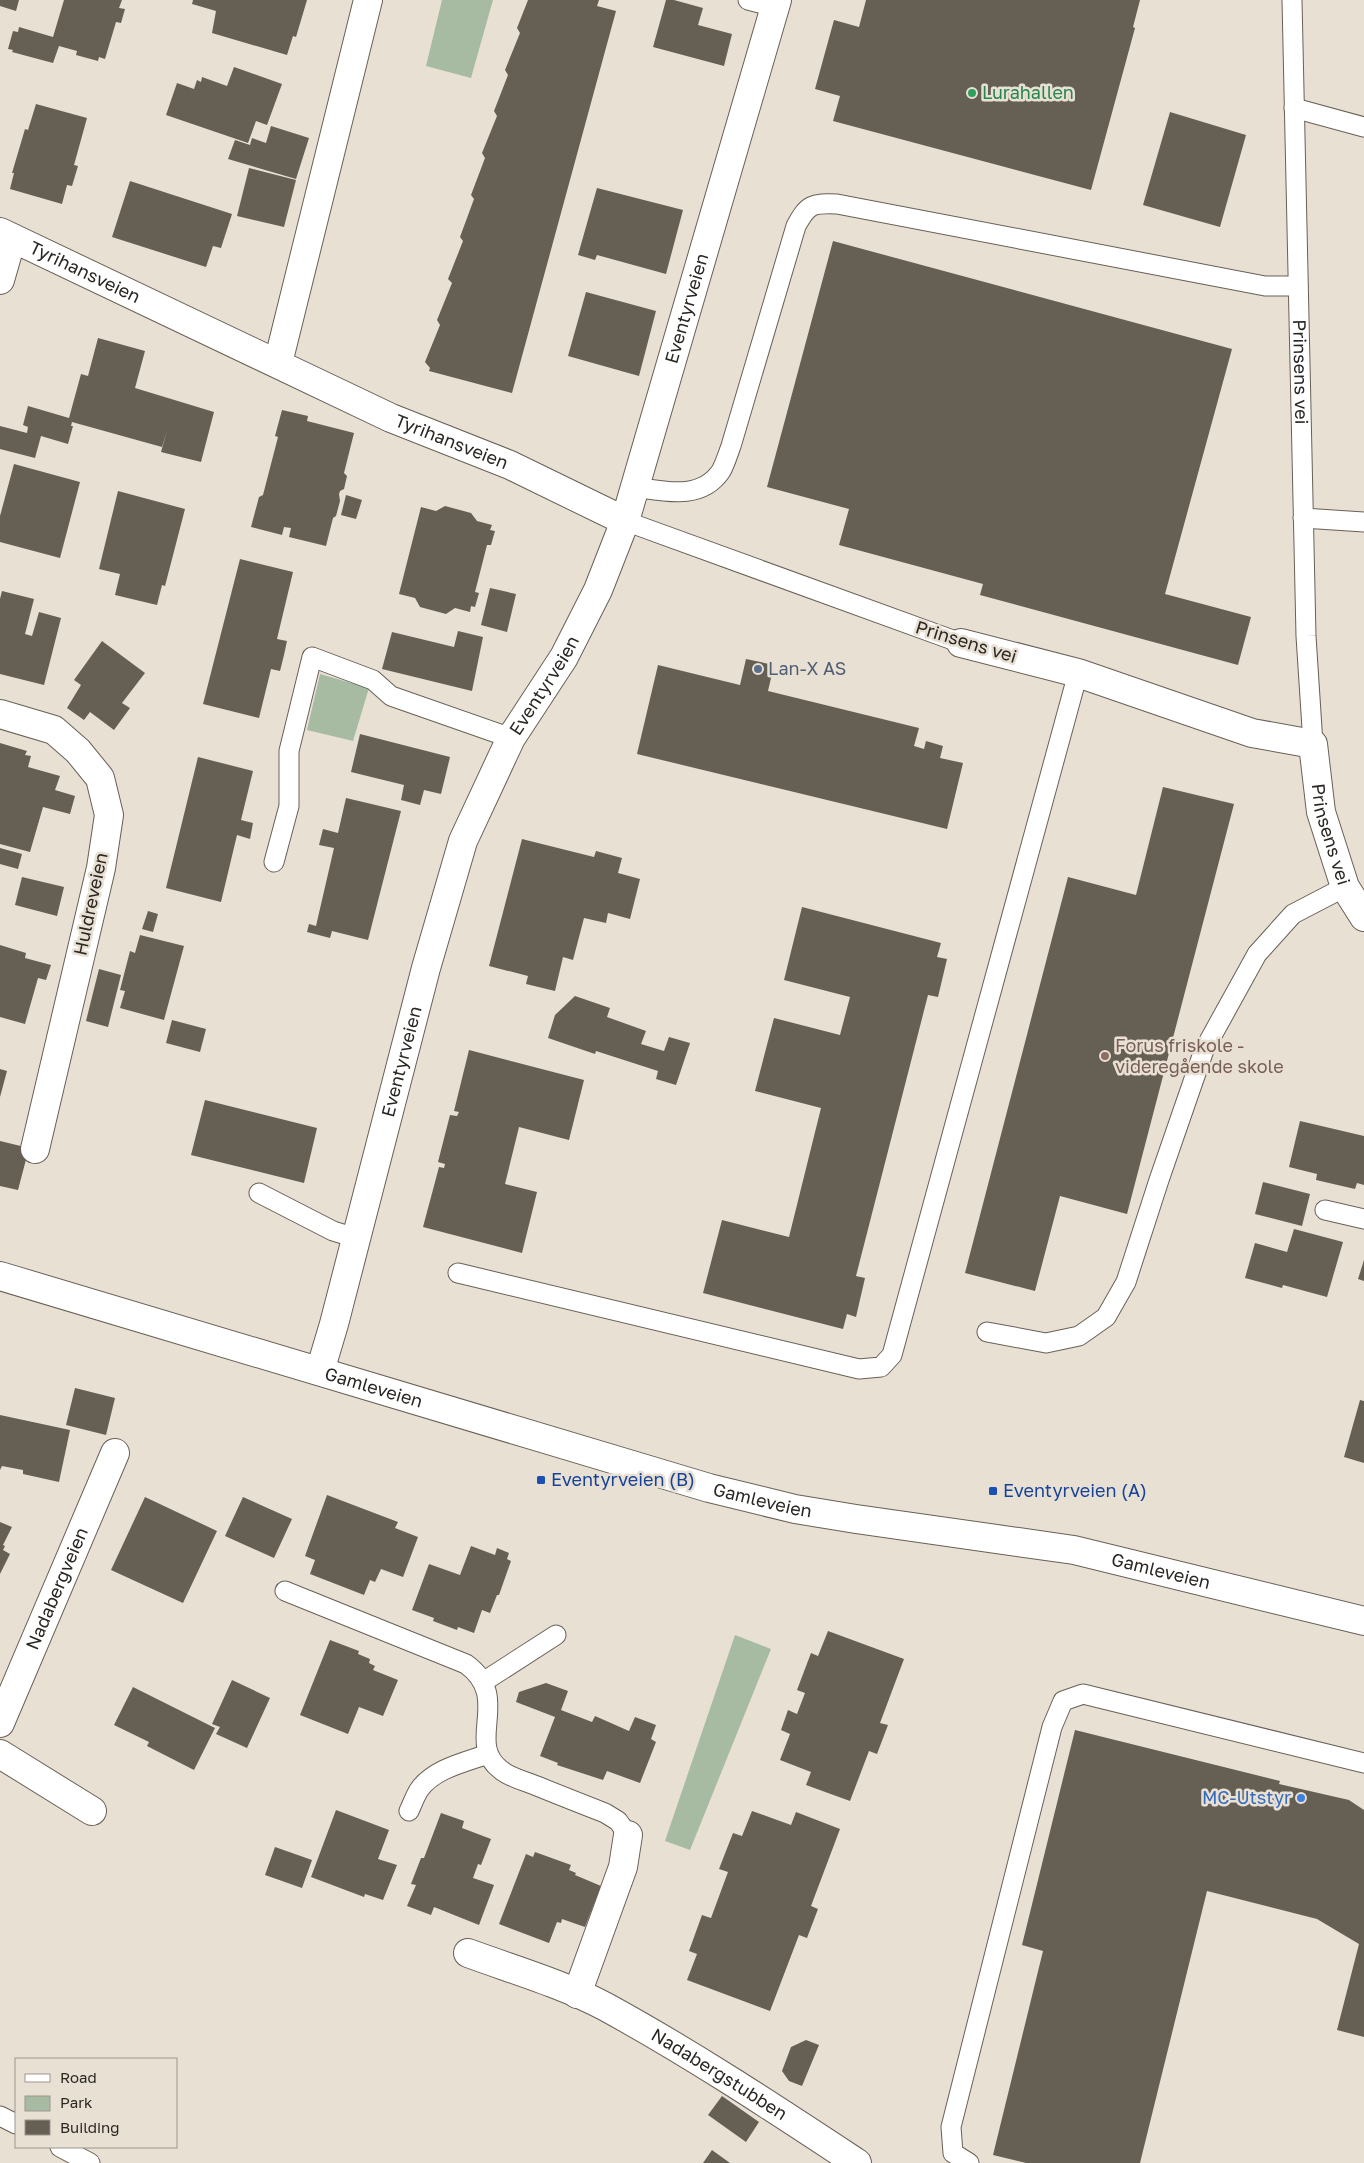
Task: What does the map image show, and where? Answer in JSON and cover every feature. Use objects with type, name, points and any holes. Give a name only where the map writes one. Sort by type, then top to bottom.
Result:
[{"type":"street","points":[[278,363],[368,0]]},
{"type":"street","name":"Eventyrveien","points":[[320,1372],[426,968],[463,841],[511,738],[564,657],[598,590],[625,521],[776,3]]},
{"type":"street","points":[[0,280],[6,235]]},
{"type":"street","name":"Tyrihansveien","points":[[6,235],[391,418],[510,465],[625,521]]},
{"type":"street","name":"Prinsens vei","points":[[961,643],[1078,673],[1252,733],[1313,744],[1321,812],[1345,887],[1364,917]]},
{"type":"street","name":"Huldreveien","points":[[0,714],[54,730],[78,751],[100,778],[109,815],[101,868],[35,1149]]},
{"type":"street","name":"Gamleveien","points":[[0,1276],[709,1488],[795,1509],[1074,1550],[1364,1621]]},
{"type":"street","name":"Nadabergveien","points":[[0,1723],[115,1453]]},
{"type":"street","points":[[0,1754],[92,1811]]},
{"type":"street","points":[[577,1994],[623,1867],[628,1835]]},
{"type":"street","name":"Nadabergstubben","points":[[468,1953],[577,1994],[605,2007],[758,2098],[857,2163]]},
{"type":"lane","points":[[748,0],[776,3]]},
{"type":"lane","name":"Prinsens vei","points":[[1292,0],[1306,636],[1313,744]]},
{"type":"lane","points":[[1294,108],[1364,127]]},
{"type":"lane","points":[[635,487],[678,493],[702,488],[720,472],[731,446],[796,226],[804,211],[816,203],[846,205],[1265,286],[1298,286]]},
{"type":"lane","points":[[1303,518],[1364,522]]},
{"type":"lane","name":"Prinsens vei","points":[[625,521],[961,643]]},
{"type":"lane","points":[[274,862],[288,806],[289,750],[312,657],[373,680],[391,696],[511,738]]},
{"type":"lane","points":[[458,1272],[859,1368],[881,1367],[892,1355],[1078,673]]},
{"type":"lane","points":[[987,1332],[1046,1342],[1078,1336],[1106,1317],[1126,1282],[1204,1050],[1257,954],[1293,914],[1345,887]]},
{"type":"lane","points":[[259,1193],[333,1231],[356,1238]]},
{"type":"lane","points":[[1326,1210],[1364,1219]]},
{"type":"lane","points":[[285,1591],[466,1664],[483,1682],[489,1700],[485,1743],[488,1754],[502,1770],[605,1813],[618,1821],[628,1835]]},
{"type":"lane","points":[[483,1682],[556,1635]]},
{"type":"lane","points":[[955,2160],[951,2127],[1052,1727],[1063,1701],[1083,1694],[1364,1763]]},
{"type":"lane","points":[[409,1811],[419,1789],[428,1780],[449,1768],[488,1754]]},
{"type":"lane","points":[[0,2116],[15,2124]]},
{"type":"lane","points":[[62,2148],[90,2163]]},
{"type":"green space","points":[[442,0],[493,0],[471,78],[426,66]]},
{"type":"green space","points":[[320,674],[369,688],[353,741],[307,730]]},
{"type":"green space","points":[[735,1635],[771,1649],[690,1850],[665,1841]]},
{"type":"building","points":[[0,0],[19,0],[16,11],[0,6]]},
{"type":"building","points":[[64,0],[122,0],[119,8],[125,9],[121,23],[116,22],[105,59],[99,57],[98,61],[76,55],[77,51],[59,46],[53,63],[12,52],[13,50],[8,49],[13,31],[18,32],[19,27],[53,37]]},
{"type":"building","points":[[193,0],[307,0],[296,37],[293,36],[287,55],[212,33],[216,11],[192,4]]},
{"type":"building","points":[[528,0],[599,0],[597,6],[616,11],[512,393],[429,371],[430,368],[425,362],[440,325],[437,320],[452,283],[448,279],[463,241],[460,237],[474,199],[471,195],[485,158],[482,153],[497,116],[494,111],[508,75],[505,70],[520,33],[517,28]]},
{"type":"building","points":[[666,0],[674,0],[703,8],[698,25],[732,34],[724,66],[653,47]]},
{"type":"building","name":"Lurahallen","points":[[866,0],[1140,0],[1133,27],[1135,28],[1091,190],[833,121],[840,96],[815,89],[834,20],[859,27]]},
{"type":"building","points":[[234,67],[282,84],[267,125],[256,121],[248,143],[166,115],[177,83],[194,89],[197,80],[201,82],[202,77],[227,86]]},
{"type":"building","points":[[36,104],[87,118],[74,165],[78,166],[72,186],[67,185],[62,204],[10,189],[14,173],[12,173],[25,129],[28,130]]},
{"type":"building","points":[[1170,112],[1246,135],[1220,227],[1143,205]]},
{"type":"building","points":[[271,126],[309,138],[296,179],[228,159],[235,140],[250,145],[252,138],[266,143]]},
{"type":"building","points":[[249,168],[296,180],[284,227],[237,216]]},
{"type":"building","points":[[130,181],[232,214],[221,248],[213,246],[206,267],[112,237]]},
{"type":"building","points":[[597,188],[683,210],[666,274],[597,255],[595,260],[578,255]]},
{"type":"building","points":[[833,241],[1232,349],[1165,594],[1251,617],[1238,665],[980,595],[983,584],[839,545],[849,509],[767,487]]},
{"type":"building","points":[[586,292],[656,311],[639,376],[568,356]]},
{"type":"building","points":[[98,338],[145,351],[135,388],[214,412],[201,462],[161,452],[167,431],[162,447],[72,422],[71,426],[73,426],[68,444],[41,436],[35,458],[0,449],[0,426],[27,433],[28,427],[23,425],[28,406],[69,418],[81,374],[88,376]]},
{"type":"building","points":[[282,410],[308,416],[307,421],[354,433],[344,473],[347,476],[344,489],[339,494],[340,501],[336,516],[333,518],[326,546],[289,537],[291,528],[284,527],[282,535],[251,527],[259,497],[263,495],[278,437],[275,436]]},
{"type":"building","points":[[14,464],[80,482],[60,558],[0,542],[0,516]]},
{"type":"building","points":[[118,491],[185,509],[165,586],[162,585],[157,605],[115,595],[120,574],[99,569]]},
{"type":"building","points":[[346,495],[362,500],[356,519],[341,515]]},
{"type":"building","points":[[445,506],[471,513],[477,521],[492,525],[490,530],[495,531],[491,545],[487,545],[475,592],[479,593],[475,607],[471,606],[470,612],[455,608],[446,614],[420,607],[415,598],[399,594],[421,507],[436,511]]},
{"type":"building","points":[[240,559],[293,572],[277,639],[287,641],[284,655],[280,671],[271,669],[259,718],[203,704]]},
{"type":"building","points":[[490,588],[516,594],[507,632],[481,625]]},
{"type":"building","points":[[2,591],[34,599],[25,634],[32,636],[39,612],[61,618],[44,685],[0,674],[0,599]]},
{"type":"building","points":[[458,631],[483,637],[472,691],[382,669],[392,632],[454,647]]},
{"type":"building","points":[[102,641],[145,673],[122,703],[130,708],[114,730],[90,712],[84,720],[67,708],[81,685],[74,680]]},
{"type":"building","points":[[746,659],[774,665],[768,691],[919,728],[914,746],[924,749],[926,741],[943,746],[940,758],[963,763],[947,829],[637,754],[658,665],[740,685]]},
{"type":"building","points":[[360,734],[450,757],[441,794],[424,790],[420,805],[401,800],[404,785],[351,772]]},
{"type":"building","points":[[0,743],[27,751],[25,755],[31,756],[28,767],[60,776],[55,790],[75,796],[70,814],[43,807],[30,852],[0,844]]},
{"type":"building","points":[[198,757],[253,771],[241,820],[253,823],[250,839],[237,835],[221,902],[166,888]]},
{"type":"building","points":[[1163,787],[1234,804],[1127,1214],[1060,1196],[1035,1291],[965,1273],[1068,877],[1136,895]]},
{"type":"building","points":[[346,798],[401,811],[368,940],[332,931],[330,938],[307,932],[309,924],[316,926],[334,848],[319,845],[323,829],[338,833]]},
{"type":"building","points":[[522,839],[594,857],[596,851],[622,858],[618,873],[640,879],[630,919],[608,913],[606,923],[584,918],[573,960],[563,957],[555,991],[526,984],[528,976],[489,966]]},
{"type":"building","points":[[0,848],[22,854],[18,869],[0,864]]},
{"type":"building","points":[[22,877],[64,887],[57,916],[15,905]]},
{"type":"building","points":[[802,907],[941,943],[937,957],[947,959],[938,997],[928,995],[856,1276],[865,1278],[856,1317],[847,1314],[843,1329],[703,1293],[722,1220],[789,1237],[821,1108],[755,1091],[774,1018],[840,1035],[850,997],[784,980]]},
{"type":"building","points":[[148,911],[158,914],[153,932],[142,929]]},
{"type":"building","points":[[140,935],[184,946],[164,1020],[120,1008],[125,991],[120,990],[130,951],[135,953]]},
{"type":"building","points":[[0,945],[26,953],[25,958],[51,965],[46,980],[38,978],[25,1024],[0,1017]]},
{"type":"building","points":[[99,969],[121,975],[108,1027],[86,1021]]},
{"type":"building","points":[[575,996],[610,1008],[607,1017],[646,1031],[641,1044],[664,1051],[669,1037],[690,1043],[676,1085],[656,1079],[658,1071],[596,1051],[595,1054],[548,1038],[555,1015]]},
{"type":"building","points":[[172,1020],[206,1029],[200,1052],[166,1043]]},
{"type":"building","points":[[469,1050],[584,1080],[569,1140],[519,1127],[505,1184],[537,1192],[522,1253],[423,1227],[439,1167],[444,1168],[445,1164],[438,1162],[450,1115],[457,1116],[459,1112],[454,1111]]},
{"type":"building","points":[[0,1069],[7,1071],[0,1097]]},
{"type":"building","points":[[205,1100],[317,1128],[304,1183],[191,1155]]},
{"type":"building","points":[[1300,1121],[1364,1136],[1364,1185],[1357,1183],[1355,1189],[1316,1180],[1317,1174],[1289,1167]]},
{"type":"building","points":[[0,1141],[29,1148],[18,1190],[0,1186]]},
{"type":"building","points":[[1263,1182],[1310,1194],[1302,1226],[1255,1214]]},
{"type":"building","points":[[1294,1229],[1343,1242],[1327,1297],[1283,1285],[1282,1288],[1245,1278],[1255,1243],[1287,1252]]},
{"type":"building","points":[[1364,1260],[1364,1281],[1358,1279]]},
{"type":"building","points":[[75,1388],[115,1398],[106,1435],[66,1425]]},
{"type":"building","points":[[1360,1400],[1364,1401],[1364,1463],[1344,1457]]},
{"type":"building","points":[[0,1415],[70,1430],[59,1482],[23,1474],[23,1470],[2,1466],[0,1470]]},
{"type":"building","points":[[327,1495],[398,1522],[395,1528],[418,1537],[403,1577],[381,1569],[375,1582],[370,1580],[364,1595],[310,1574],[315,1560],[305,1556]]},
{"type":"building","points":[[145,1497],[217,1531],[183,1603],[111,1570]]},
{"type":"building","points":[[243,1497],[292,1519],[274,1558],[225,1536]]},
{"type":"building","points":[[0,1522],[12,1527],[3,1545],[5,1546],[3,1550],[10,1554],[0,1574]]},
{"type":"building","points":[[471,1546],[495,1555],[497,1548],[509,1553],[507,1559],[511,1561],[499,1595],[497,1595],[490,1613],[482,1610],[474,1633],[458,1627],[457,1630],[433,1621],[434,1618],[412,1610],[429,1564],[460,1575]]},
{"type":"building","points":[[828,1631],[904,1659],[880,1723],[888,1725],[877,1754],[869,1751],[850,1801],[806,1785],[811,1772],[780,1760],[790,1734],[781,1730],[788,1710],[797,1714],[805,1693],[797,1690],[811,1653],[818,1656]]},
{"type":"building","points":[[330,1640],[359,1651],[358,1654],[370,1659],[369,1663],[375,1666],[373,1670],[398,1680],[383,1716],[359,1707],[348,1734],[300,1715]]},
{"type":"building","points":[[232,1680],[270,1698],[247,1748],[216,1734],[220,1727],[212,1724]]},
{"type":"building","points":[[546,1683],[568,1691],[561,1710],[592,1722],[595,1716],[629,1731],[635,1717],[656,1725],[651,1739],[656,1742],[640,1783],[607,1771],[603,1780],[557,1765],[558,1763],[540,1756],[555,1717],[516,1702],[519,1692]]},
{"type":"building","points":[[133,1687],[215,1728],[194,1770],[147,1746],[149,1742],[114,1725]]},
{"type":"building","points":[[1075,1730],[1280,1781],[1279,1784],[1349,1800],[1364,1810],[1364,2037],[1337,2030],[1359,1944],[1317,1919],[1207,1891],[1140,2163],[1026,2163],[993,2155],[1043,1951],[1022,1945]]},
{"type":"building","points":[[336,1810],[389,1830],[378,1859],[397,1865],[383,1900],[365,1894],[364,1897],[311,1877]]},
{"type":"building","points":[[752,1811],[791,1825],[796,1812],[840,1829],[811,1906],[818,1909],[807,1938],[799,1935],[770,2011],[687,1980],[697,1954],[689,1951],[702,1915],[711,1918],[728,1872],[719,1869],[733,1833],[742,1836]]},
{"type":"building","points":[[441,1813],[464,1821],[462,1828],[491,1839],[481,1865],[478,1864],[473,1878],[494,1885],[479,1925],[434,1907],[431,1915],[407,1906],[416,1885],[411,1884],[421,1858],[424,1858]]},
{"type":"building","points":[[275,1847],[312,1860],[302,1888],[265,1875]]},
{"type":"building","points":[[535,1852],[571,1865],[569,1870],[576,1873],[575,1875],[601,1886],[585,1927],[562,1919],[561,1923],[557,1922],[549,1943],[499,1924],[526,1854],[533,1857]]},
{"type":"building","points":[[806,2040],[819,2045],[802,2086],[789,2081],[782,2071],[791,2047]]},
{"type":"building","points":[[722,2096],[759,2122],[746,2142],[708,2115]]},
{"type":"building","points":[[712,2150],[730,2163],[703,2163]]},
{"type":"place","name":"Lurahallen","points":[[972,93]]},
{"type":"place","name":"Lan-X AS","points":[[758,669]]},
{"type":"place","name":"Forus friskole - videregående skole","points":[[1105,1056]]},
{"type":"place","name":"Eventyrveien (B)","points":[[541,1480]]},
{"type":"place","name":"Eventyrveien (A)","points":[[993,1491]]},
{"type":"place","name":"MC-Utstyr","points":[[1301,1798]]}]
